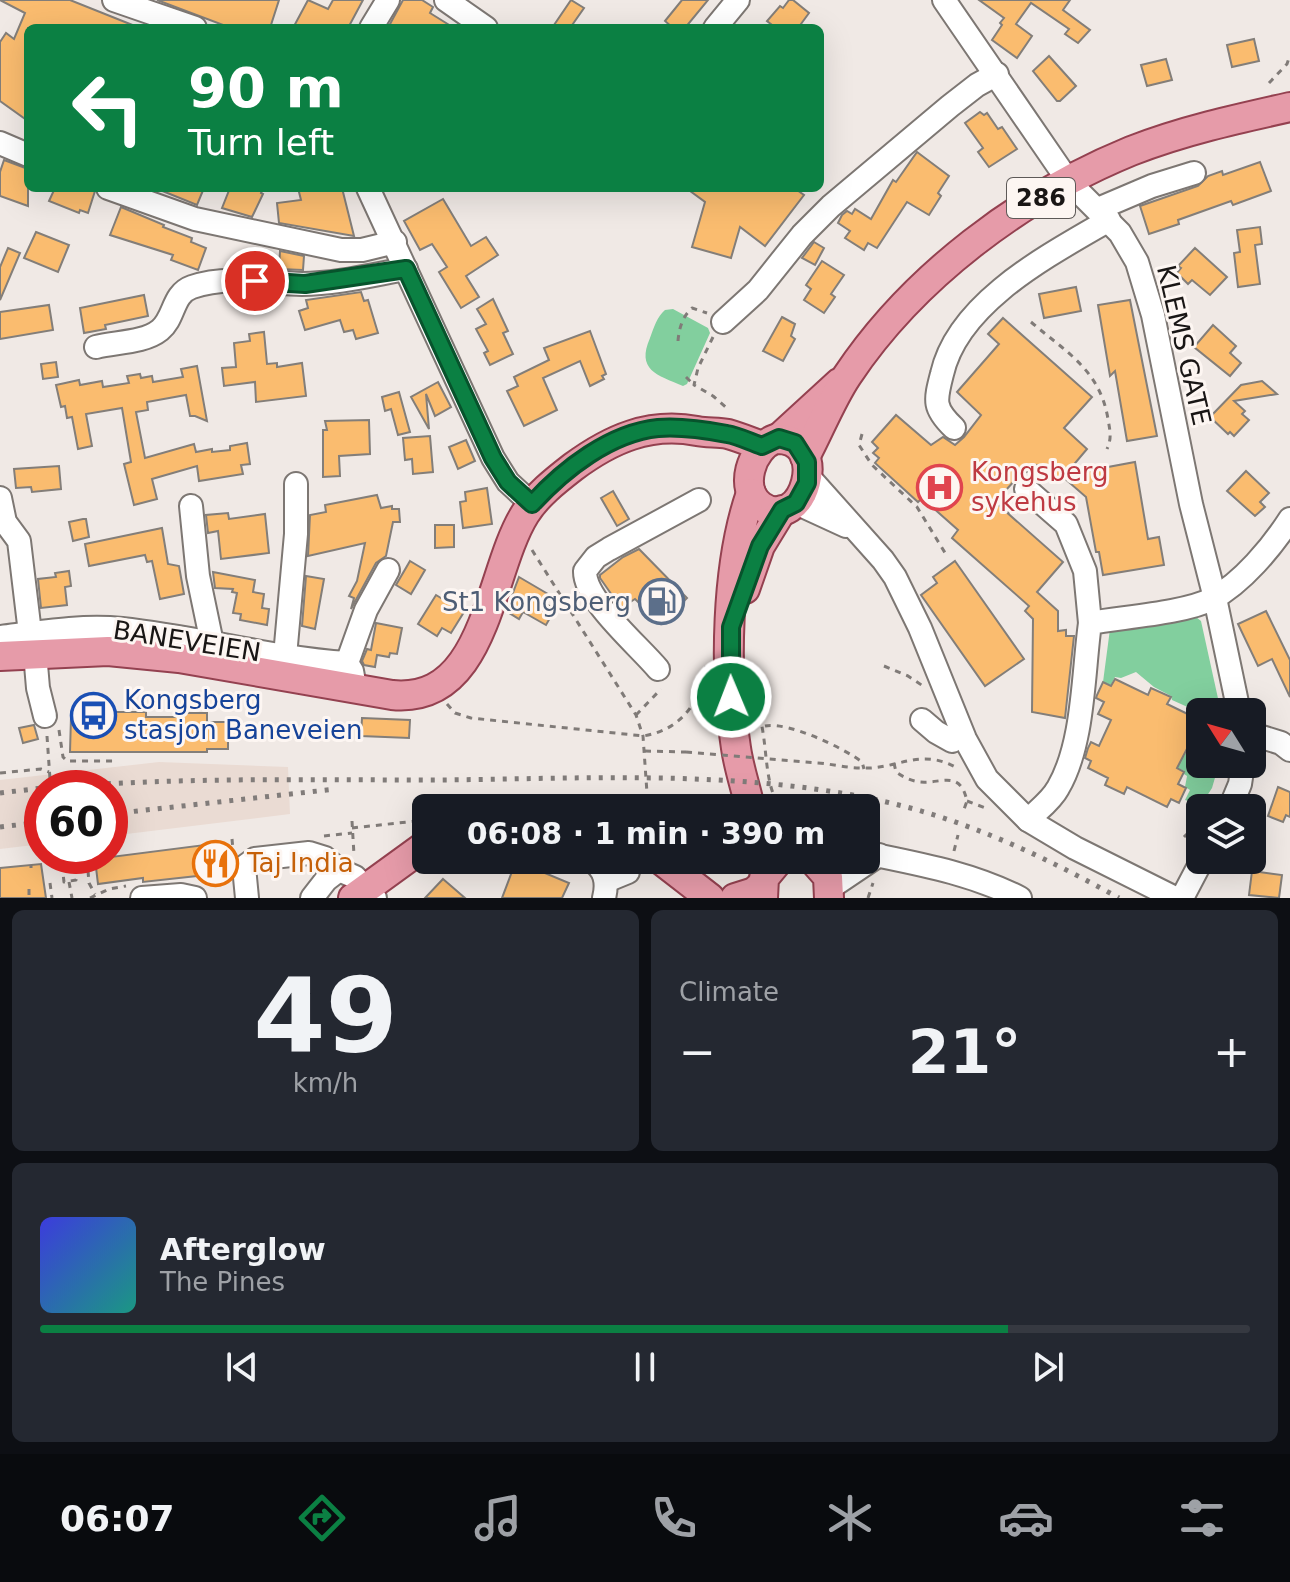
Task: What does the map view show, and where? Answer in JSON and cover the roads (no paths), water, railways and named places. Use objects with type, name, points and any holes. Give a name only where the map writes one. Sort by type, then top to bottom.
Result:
[{"type":"main road","name":"286","points":[[749,794],[736,751],[732,714],[731,600],[741,525],[761,462],[811,407],[845,378],[888,323],[934,277],[993,230],[1069,182],[1130,152],[1158,141],[1290,107]]},
{"type":"main road","name":"286","points":[[731,627],[760,546],[804,491],[806,466],[845,378]]},
{"type":"main road","points":[[532,504],[570,470],[615,441],[655,428],[677,427],[728,434],[761,462],[763,507],[789,506]]},
{"type":"main road","points":[[761,462],[795,443],[806,466]]},
{"type":"main road","name":"BANEVEIEN","points":[[0,656],[32,643],[351,675],[405,696],[441,694],[475,638],[516,532],[532,504]]},
{"type":"main road","points":[[359,888],[412,854]]},
{"type":"main road","points":[[679,874],[710,898]]},
{"type":"main road","points":[[735,898],[754,892],[767,875]]},
{"type":"street","points":[[114,0],[150,6],[187,24]]},
{"type":"street","points":[[373,24],[388,0]]},
{"type":"street","points":[[446,0],[480,24]]},
{"type":"street","points":[[718,24],[738,0]]},
{"type":"street","name":"KLEMS GATE","points":[[944,0],[1069,182],[1109,221],[1137,262],[1153,315],[1188,492],[1236,698]]},
{"type":"street","points":[[723,322],[758,290],[802,235],[831,206],[950,106],[997,74]]},
{"type":"street","points":[[0,143],[24,153]]},
{"type":"street","points":[[954,428],[942,417],[936,401],[944,364],[963,329],[992,297],[1022,274],[1109,221],[1152,186],[1194,173]]},
{"type":"street","points":[[119,192],[195,219],[341,250],[362,250],[395,242]]},
{"type":"street","points":[[370,192],[493,458],[508,482],[532,504]]},
{"type":"street","points":[[96,347],[158,332],[171,318],[171,310],[183,291],[194,286],[230,280],[305,284],[406,269]]},
{"type":"street","points":[[806,466],[855,531],[895,577],[965,739],[987,779],[1028,820],[1075,848],[1175,898]]},
{"type":"street","points":[[285,656],[296,534],[296,484]]},
{"type":"street","points":[[1026,489],[1066,524],[1085,571],[1090,623],[1079,718],[1071,756],[1058,790],[1028,820]]},
{"type":"street","points":[[0,498],[5,522],[19,541],[46,728]]},
{"type":"street","points":[[663,675],[595,596],[586,582],[585,571],[596,557],[699,500]]},
{"type":"street","points":[[191,506],[198,576],[212,643]]},
{"type":"street","points":[[789,506],[819,512],[855,531]]},
{"type":"street","points":[[1090,623],[1192,607],[1215,598],[1268,552],[1290,519]]},
{"type":"street","points":[[351,675],[366,610],[388,570]]},
{"type":"street","name":"BANEVEIEN","points":[[0,637],[32,643],[120,628],[285,656],[351,675]]},
{"type":"street","points":[[922,720],[952,741]]},
{"type":"street","points":[[1266,738],[1290,750]]},
{"type":"street","points":[[247,898],[244,867],[255,859],[309,853],[325,858],[359,888]]},
{"type":"street","points":[[880,855],[911,860],[980,880],[1020,898]]},
{"type":"street","points":[[605,889],[625,874]]},
{"type":"street","points":[[829,893],[850,874]]},
{"type":"street","points":[[1182,898],[1195,874]]},
{"type":"street","points":[[312,898],[326,880],[359,888]]},
{"type":"street","points":[[142,898],[181,895],[195,898]]},
{"type":"railway","points":[[128,783],[675,778],[797,787],[856,796],[941,817],[1019,848],[1119,898]]},
{"type":"railway","points":[[128,812],[336,789]]},
{"type":"railway","points":[[0,793],[24,790]]},
{"type":"railway","points":[[0,827],[24,824]]},
{"type":"place","name":"Kongsberg sykehus","points":[[940,487]]},
{"type":"place","name":"St1 Kongsberg","points":[[662,602]]},
{"type":"place","name":"Kongsberg stasjon Baneveien","points":[[93,715]]},
{"type":"place","name":"Taj India","points":[[216,863]]}]
